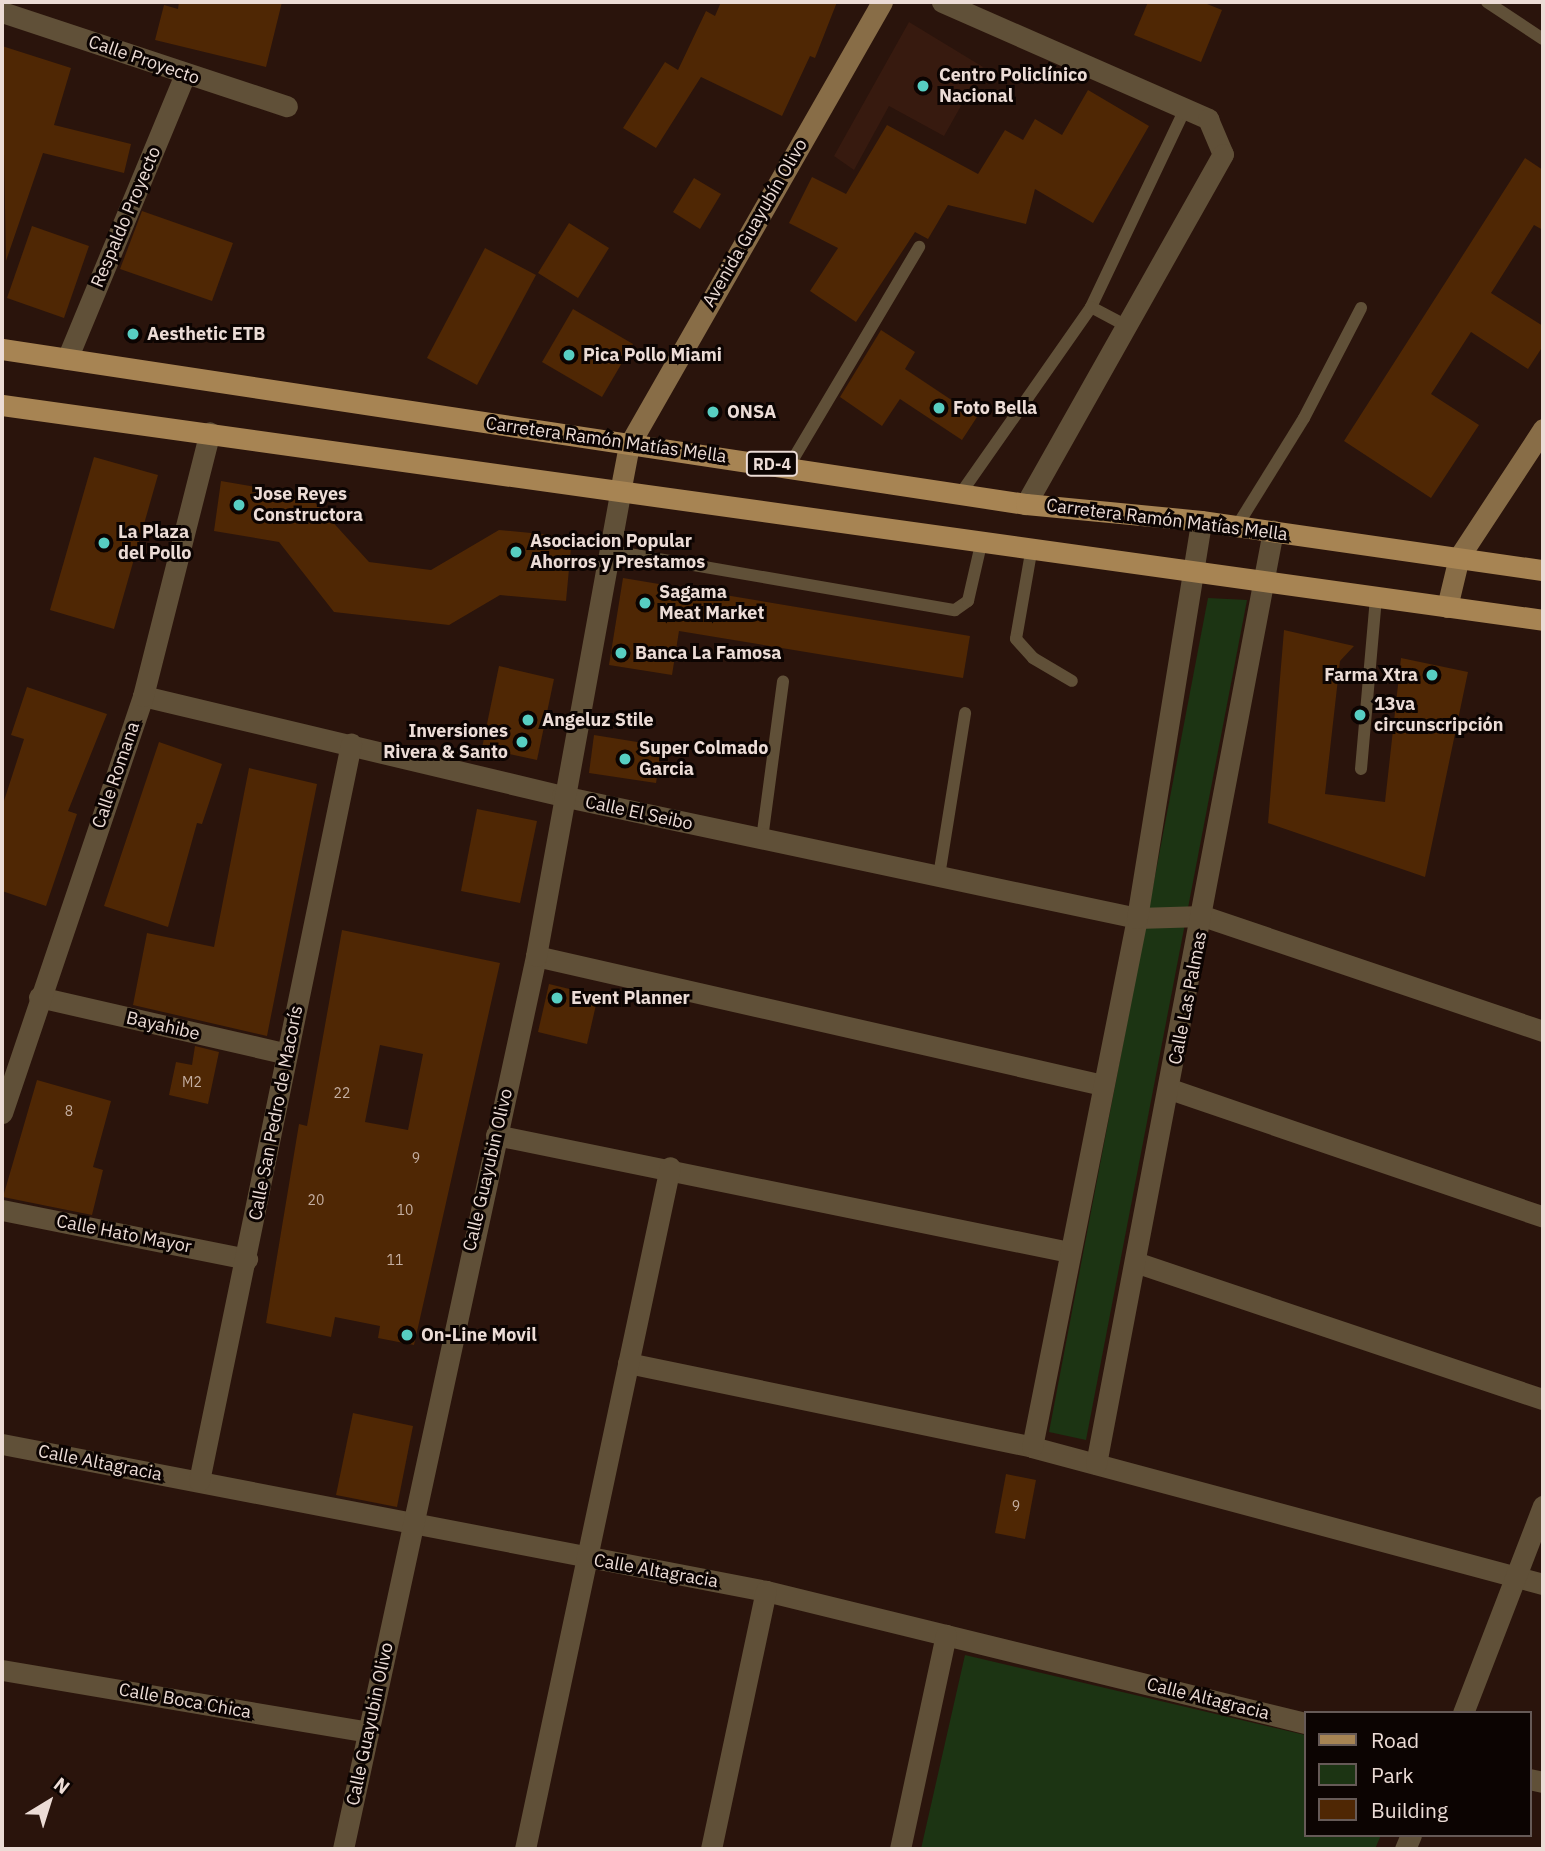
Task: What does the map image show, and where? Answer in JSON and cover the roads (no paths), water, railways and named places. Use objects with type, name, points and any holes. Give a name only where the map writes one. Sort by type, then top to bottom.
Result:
[{"type":"main road","name":"Avenida Guayubín Olivo","points":[[621,487],[629,445],[882,2]]},
{"type":"main road","name":"Carretera Ramón Matías Mella","points":[[2,349],[629,445],[789,466],[1026,504],[1201,521],[1543,570]]},
{"type":"main road","points":[[2,405],[621,487],[1543,620]]},
{"type":"main road","points":[[1447,607],[1459,557],[1543,429]]},
{"type":"street","points":[[942,2],[1186,107],[1208,119],[1223,155],[1123,324],[1026,504]]},
{"type":"street","name":"Calle Proyecto","points":[[2,12],[287,106]]},
{"type":"street","name":"Respaldo Proyecto","points":[[66,359],[185,74]]},
{"type":"street","name":"Calle Romana","points":[[2,1112],[143,696],[210,432]]},
{"type":"street","name":"Calle Guayubin Olivo","points":[[343,1849],[536,956],[562,796],[612,551],[621,487]]},
{"type":"street","points":[[1032,1447],[1137,918],[1201,521]]},
{"type":"street","name":"Calle Las Palmas","points":[[1096,1464],[1203,916],[1273,531]]},
{"type":"street","name":"Calle El Seibo","points":[[143,696],[562,796],[1137,918],[1203,916]]},
{"type":"street","name":"Calle San Pedro de Macorís","points":[[199,1481],[247,1259],[351,744]]},
{"type":"street","points":[[1203,916],[1543,1031]]},
{"type":"street","points":[[536,956],[1103,1085]]},
{"type":"street","name":"Bayahibe","points":[[39,997],[287,1054]]},
{"type":"street","points":[[1170,1089],[1543,1217]]},
{"type":"street","points":[[496,1135],[670,1167],[1069,1252]]},
{"type":"street","points":[[525,1849],[582,1558],[670,1167]]},
{"type":"street","name":"Calle Hato Mayor","points":[[2,1210],[247,1259]]},
{"type":"street","points":[[1135,1262],[1543,1399]]},
{"type":"street","points":[[628,1363],[1032,1447],[1543,1584]]},
{"type":"street","name":"Calle Altagracia","points":[[2,1444],[582,1558],[766,1591],[1304,1723]]},
{"type":"street","points":[[1464,1711],[1543,1506]]},
{"type":"street","points":[[711,1849],[766,1591]]},
{"type":"street","points":[[900,1849],[946,1635]]},
{"type":"street","name":"Calle Boca Chica","points":[[2,1670],[367,1732]]},
{"type":"lane","points":[[1487,2],[1543,39]]},
{"type":"lane","points":[[961,493],[1091,307],[1186,107]]},
{"type":"lane","points":[[789,466],[919,247]]},
{"type":"lane","points":[[1091,307],[1123,324]]},
{"type":"lane","points":[[1237,526],[1304,418],[1361,309]]},
{"type":"lane","points":[[612,551],[954,610],[968,601],[982,540]]},
{"type":"lane","points":[[1032,547],[1016,639],[1034,658],[1072,681]]},
{"type":"lane","points":[[1361,769],[1376,596]]},
{"type":"lane","points":[[762,839],[783,681]]},
{"type":"lane","points":[[939,876],[965,713]]},
{"type":"place","name":"Centro Policlínico Nacional","points":[[923,86]]},
{"type":"place","name":"Aesthetic ETB","points":[[133,334]]},
{"type":"place","name":"Pica Pollo Miami","points":[[569,355]]},
{"type":"place","name":"Foto Bella","points":[[939,408]]},
{"type":"place","name":"ONSA","points":[[713,412]]},
{"type":"place","name":"Jose Reyes Constructora","points":[[239,505]]},
{"type":"place","name":"La Plaza del Pollo","points":[[104,543]]},
{"type":"place","name":"Asociacion Popular Ahorros y Prestamos","points":[[516,552]]},
{"type":"place","name":"Sagama Meat Market","points":[[645,603]]},
{"type":"place","name":"Banca La Famosa","points":[[621,653]]},
{"type":"place","name":"Farma Xtra","points":[[1432,675]]},
{"type":"place","name":"13va circunscripción","points":[[1360,715]]},
{"type":"place","name":"Angeluz Stile","points":[[528,720]]},
{"type":"place","name":"Inversiones Rivera & Santo","points":[[522,742]]},
{"type":"place","name":"Super Colmado Garcia","points":[[625,759]]},
{"type":"place","name":"Event Planner","points":[[557,998]]},
{"type":"place","name":"On-Line Movil","points":[[407,1335]]}]
